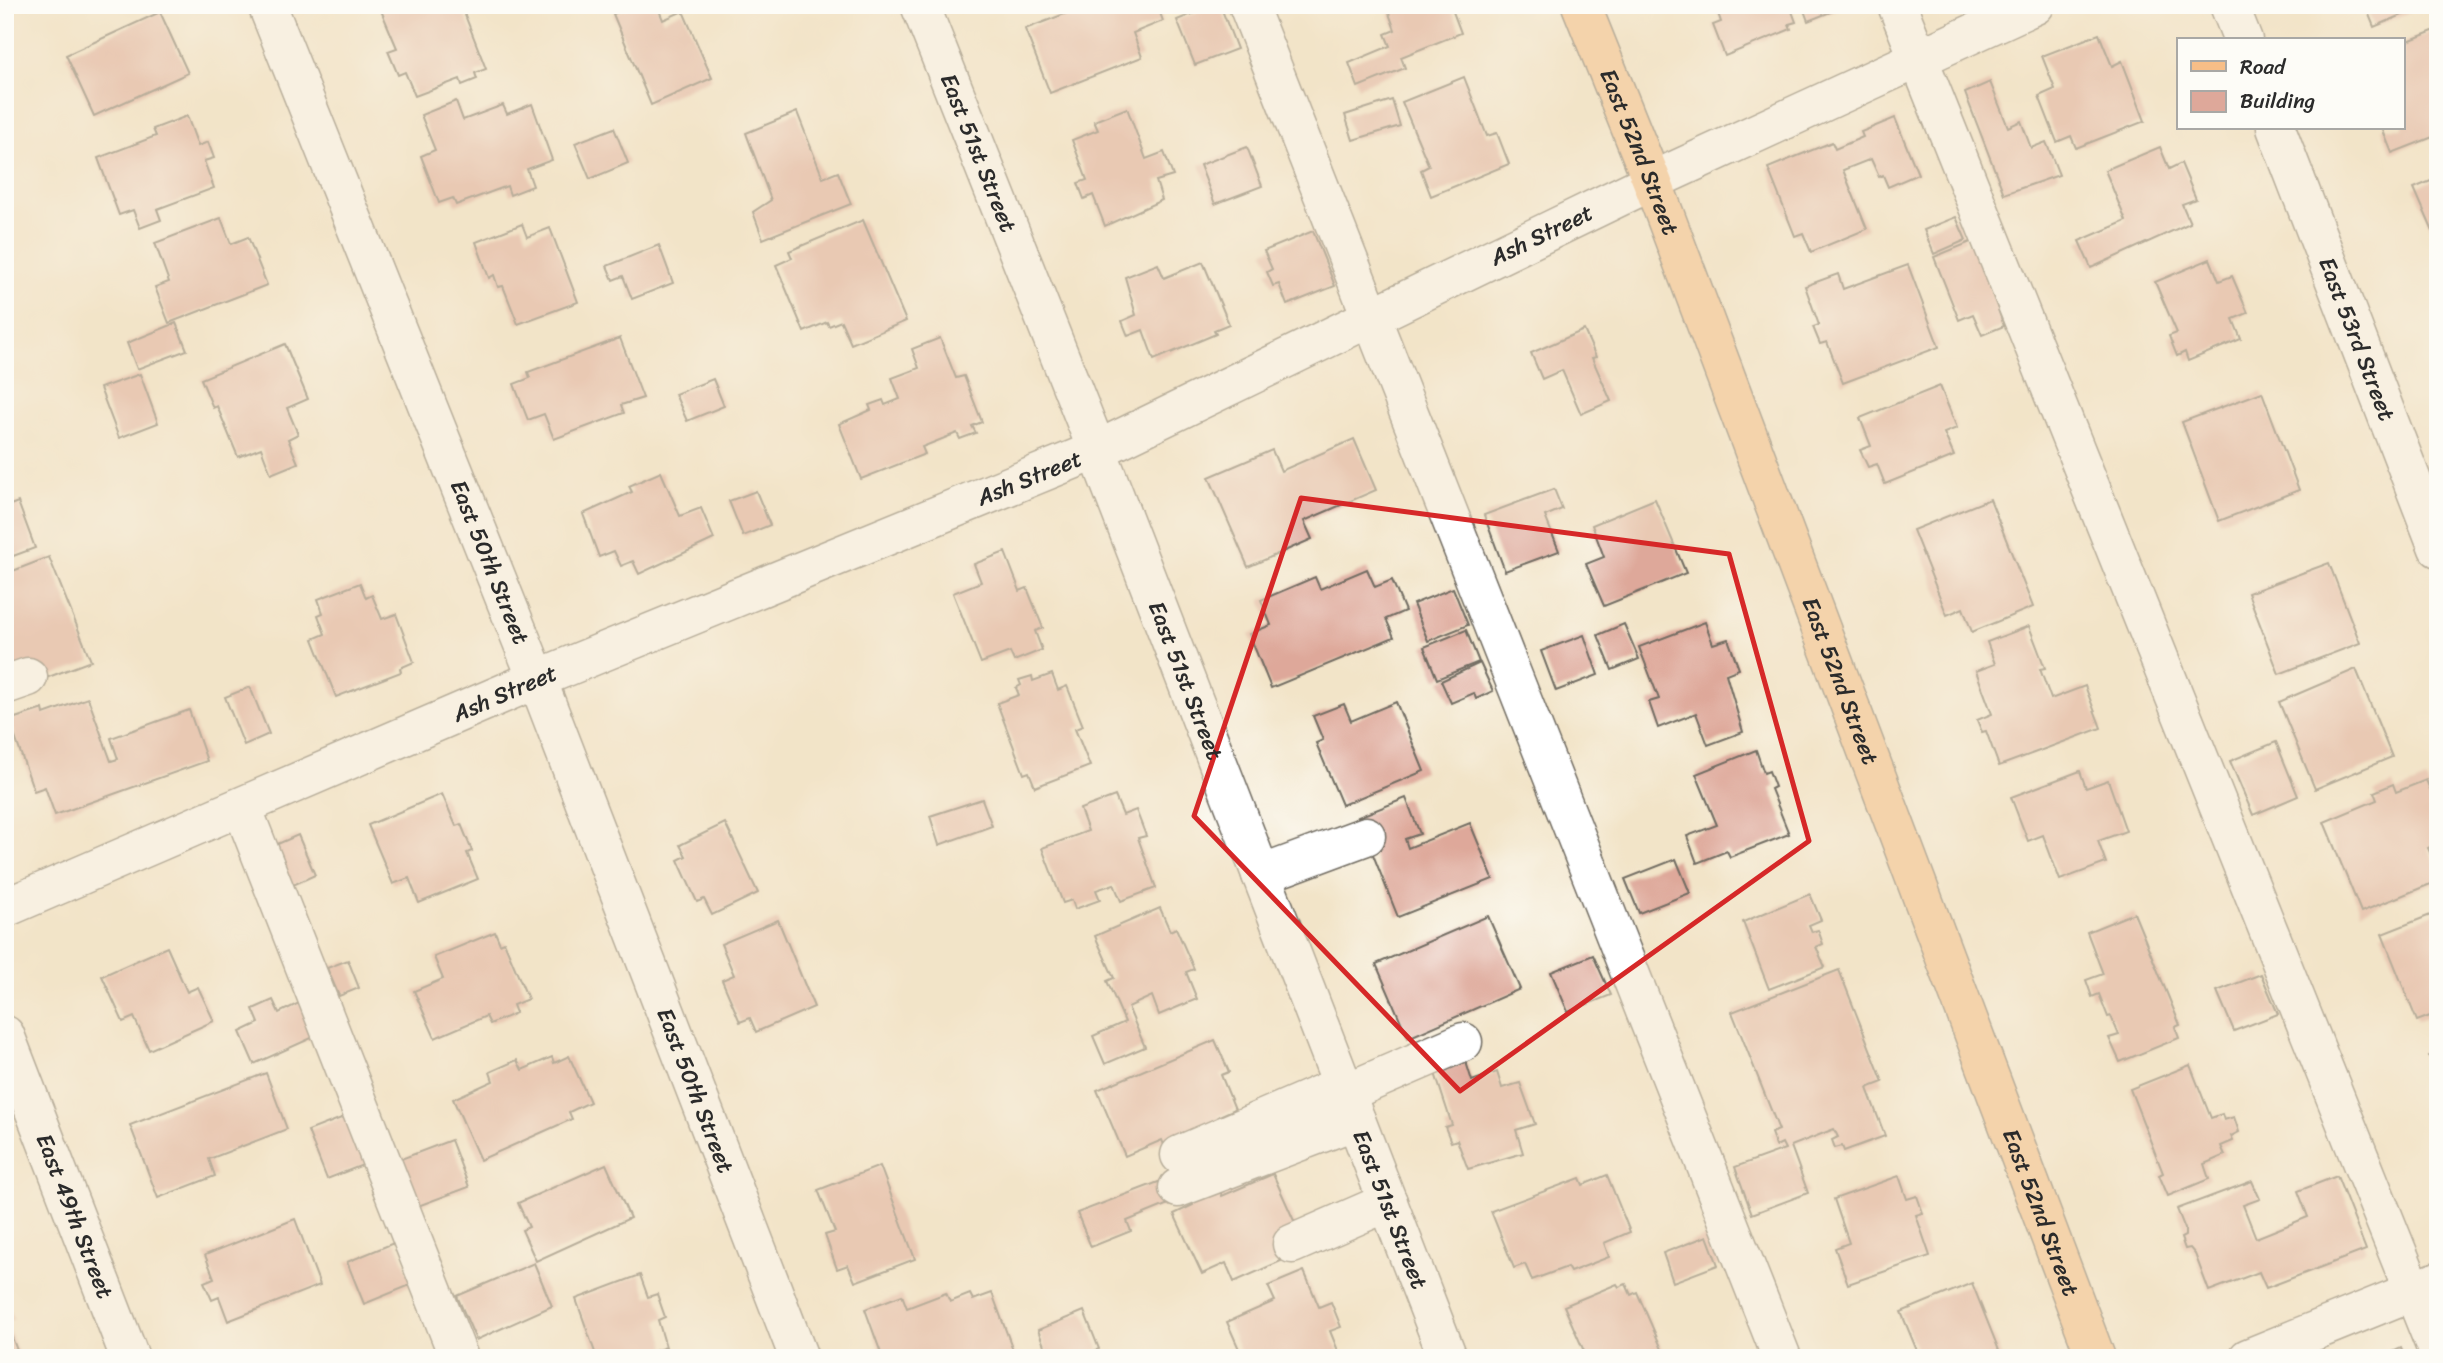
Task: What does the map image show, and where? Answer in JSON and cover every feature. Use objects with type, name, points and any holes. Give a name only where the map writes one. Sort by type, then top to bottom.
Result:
[{"type":"main road","name":"East 52nd Street","points":[[1581,5],[1652,181],[2096,1358]]},
{"type":"street","name":"East 50th Street","points":[[267,5],[537,680],[799,1358]]},
{"type":"street","name":"East 51st Street","points":[[920,5],[1097,450],[1448,1358]]},
{"type":"street","points":[[1248,5],[1782,1358]]},
{"type":"street","points":[[1897,5],[2426,1286],[2438,1353]]},
{"type":"street","name":"Ash Street","points":[[5,908],[537,680],[1097,450],[1652,181],[2035,5]]},
{"type":"street","points":[[2229,5],[2242,38]]},
{"type":"street","name":"East 53rd Street","points":[[2277,130],[2438,548]]},
{"type":"street","points":[[242,807],[459,1358]]},
{"type":"street","points":[[1261,875],[1366,836]]},
{"type":"street","name":"East 49th Street","points":[[5,1035],[130,1358]]},
{"type":"street","points":[[1179,1171],[1348,1099],[1463,1042]]},
{"type":"street","points":[[1292,1244],[1388,1202]]},
{"type":"street","points":[[2248,1358],[2426,1286]]},
{"type":"highlighted area","points":[[1301,498],[1729,554],[1809,841],[1460,1091],[1194,816]]},
{"type":"building","points":[[387,5],[461,5],[486,69],[475,73],[477,79],[462,85],[460,79],[415,96],[405,72],[398,75],[388,51],[397,48],[380,8]]},
{"type":"building","points":[[634,5],[657,5],[663,20],[683,11],[712,78],[651,105],[613,14]]},
{"type":"building","points":[[1088,5],[1157,5],[1163,21],[1133,33],[1142,57],[1050,93],[1025,29]]},
{"type":"building","points":[[1220,5],[1237,49],[1195,65],[1177,20]]},
{"type":"building","points":[[1386,5],[1462,5],[1452,9],[1461,33],[1401,57],[1405,68],[1358,87],[1349,63],[1390,46],[1385,34],[1395,30]]},
{"type":"building","points":[[1715,5],[1782,5],[1783,9],[1790,6],[1796,22],[1789,24],[1791,29],[1725,56],[1713,25],[1721,22]]},
{"type":"building","points":[[1802,5],[1848,5],[1808,21]]},
{"type":"building","points":[[2365,5],[2426,5],[2374,27]]},
{"type":"building","points":[[160,12],[188,73],[94,116],[66,55]]},
{"type":"building","points":[[2438,29],[2438,135],[2392,153],[2383,130],[2404,130],[2404,43]]},
{"type":"building","points":[[2099,34],[2112,66],[2122,61],[2145,121],[2076,148],[2071,136],[2057,142],[2039,96],[2055,89],[2042,56]]},
{"type":"building","points":[[1464,77],[1487,136],[1497,133],[1509,164],[1431,196],[1421,170],[1429,166],[1402,102]]},
{"type":"building","points":[[1990,82],[2008,127],[2021,121],[2031,148],[2046,142],[2059,175],[2004,194],[1965,93]]},
{"type":"building","points":[[1392,100],[1400,126],[1353,140],[1345,115]]},
{"type":"building","points":[[456,101],[463,120],[503,105],[507,114],[532,104],[552,160],[527,169],[533,186],[510,195],[507,186],[456,205],[453,198],[439,203],[421,156],[435,150],[421,115]]},
{"type":"building","points":[[1127,108],[1146,159],[1164,152],[1173,176],[1156,181],[1162,200],[1105,226],[1093,195],[1084,199],[1078,183],[1087,180],[1072,140],[1098,130],[1094,121]]},
{"type":"building","points":[[797,112],[823,178],[838,172],[851,204],[763,239],[753,212],[771,200],[746,133]]},
{"type":"building","points":[[187,116],[198,146],[208,142],[214,158],[204,161],[214,188],[157,209],[161,220],[140,228],[133,210],[119,215],[98,158],[156,136],[153,129]]},
{"type":"building","points":[[1895,118],[1918,174],[1888,187],[1883,175],[1879,177],[1871,159],[1843,170],[1867,229],[1811,252],[1803,233],[1795,236],[1768,168],[1832,142],[1835,149],[1863,137],[1861,132]]},
{"type":"building","points":[[614,128],[628,163],[590,179],[575,143]]},
{"type":"building","points":[[1247,147],[1262,186],[1215,204],[1200,165]]},
{"type":"building","points":[[2160,147],[2169,169],[2181,163],[2196,199],[2182,204],[2190,223],[2091,268],[2079,241],[2126,221],[2105,170]]},
{"type":"building","points":[[2438,178],[2438,243],[2414,188]]},
{"type":"building","points":[[1956,217],[1966,240],[1934,254],[1924,230]]},
{"type":"building","points":[[221,218],[231,244],[248,237],[267,285],[169,323],[155,287],[169,282],[155,243]]},
{"type":"building","points":[[863,220],[906,321],[851,344],[841,321],[829,326],[827,322],[804,332],[776,265],[792,258],[789,251]]},
{"type":"building","points":[[522,224],[527,237],[550,228],[578,302],[518,324],[503,286],[498,287],[494,275],[489,278],[476,242]]},
{"type":"building","points":[[1313,231],[1335,286],[1287,305],[1279,284],[1273,286],[1267,272],[1272,269],[1264,251]]},
{"type":"building","points":[[1973,241],[2004,326],[1982,335],[1973,314],[1959,320],[1934,257]]},
{"type":"building","points":[[659,245],[673,283],[632,299],[623,276],[613,280],[607,266]]},
{"type":"building","points":[[2210,259],[2219,281],[2232,276],[2248,313],[2233,319],[2241,339],[2188,361],[2185,352],[2177,356],[2169,336],[2177,333],[2155,282]]},
{"type":"building","points":[[1203,262],[1229,324],[1214,330],[1216,334],[1154,360],[1143,330],[1128,336],[1122,321],[1136,315],[1125,277],[1158,264],[1164,278]]},
{"type":"building","points":[[1908,265],[1939,347],[1843,383],[1827,342],[1820,344],[1813,327],[1819,325],[1805,286],[1838,274],[1843,289]]},
{"type":"building","points":[[176,323],[187,350],[137,369],[127,343]]},
{"type":"building","points":[[1584,330],[1596,357],[1592,358],[1611,401],[1581,414],[1562,370],[1542,379],[1531,353]]},
{"type":"building","points":[[620,338],[643,398],[621,405],[624,413],[554,439],[544,414],[528,420],[514,384],[530,378],[528,372]]},
{"type":"building","points":[[940,338],[956,378],[964,376],[982,422],[972,426],[976,433],[960,439],[957,433],[922,447],[925,454],[861,479],[839,424],[871,410],[869,405],[883,400],[885,405],[900,399],[892,378],[919,368],[912,349]]},
{"type":"building","points":[[285,344],[308,399],[287,408],[298,434],[288,439],[298,463],[271,474],[261,448],[238,457],[217,406],[213,408],[201,379]]},
{"type":"building","points":[[140,374],[158,423],[119,438],[100,388]]},
{"type":"building","points":[[713,379],[724,406],[687,421],[675,394]]},
{"type":"building","points":[[1940,386],[1957,428],[1944,433],[1954,456],[1885,484],[1877,464],[1868,467],[1860,450],[1871,446],[1860,418]]},
{"type":"building","points":[[2262,392],[2299,490],[2219,521],[2182,422]]},
{"type":"building","points":[[1354,439],[1376,490],[1304,521],[1312,539],[1248,567],[1209,477],[1272,450],[1281,471]]},
{"type":"building","points":[[661,472],[680,516],[701,508],[714,539],[639,574],[633,561],[621,566],[614,551],[599,557],[583,514],[632,492],[629,486]]},
{"type":"building","points":[[1554,489],[1562,509],[1545,516],[1559,551],[1505,571],[1484,515]]},
{"type":"building","points":[[756,491],[770,525],[743,536],[729,501]]},
{"type":"building","points":[[1655,499],[1686,573],[1604,606],[1586,564],[1604,557],[1592,525]]},
{"type":"building","points":[[1990,499],[2033,607],[1972,632],[1963,608],[1947,615],[1913,530]]},
{"type":"building","points":[[18,502],[35,548],[5,559],[5,507]]},
{"type":"building","points":[[1005,552],[1020,591],[1027,588],[1043,628],[1035,631],[1042,650],[1014,661],[1010,652],[981,663],[953,593],[981,582],[974,564]]},
{"type":"building","points":[[49,557],[91,661],[30,684],[11,664],[5,648],[5,630],[9,629],[5,621],[5,574]]},
{"type":"building","points":[[2329,563],[2360,643],[2279,674],[2248,593]]},
{"type":"building","points":[[1367,569],[1375,587],[1392,580],[1405,611],[1386,619],[1394,637],[1271,688],[1249,634],[1271,625],[1261,600],[1315,577],[1320,589]]},
{"type":"building","points":[[360,583],[366,598],[372,595],[382,619],[396,614],[414,662],[400,668],[401,672],[336,697],[313,639],[325,634],[318,615],[323,613],[318,599]]},
{"type":"building","points":[[1453,588],[1468,625],[1428,641],[1413,604]]},
{"type":"building","points":[[1705,622],[1713,644],[1728,639],[1739,669],[1726,674],[1743,732],[1708,745],[1696,713],[1658,728],[1649,702],[1659,699],[1639,647]]},
{"type":"building","points":[[1624,624],[1639,659],[1612,670],[1598,635]]},
{"type":"building","points":[[2029,626],[2045,668],[2040,669],[2051,699],[2085,686],[2101,728],[1999,766],[1986,731],[1982,732],[1977,720],[1992,714],[1976,671],[1995,664],[1987,642]]},
{"type":"building","points":[[1466,630],[1479,662],[1437,679],[1424,647]]},
{"type":"building","points":[[1584,635],[1598,675],[1556,691],[1541,651]]},
{"type":"building","points":[[1480,663],[1493,691],[1476,699],[1474,693],[1451,703],[1441,681]]},
{"type":"building","points":[[2356,669],[2392,757],[2315,789],[2279,702]]},
{"type":"building","points":[[1052,674],[1058,690],[1067,686],[1083,726],[1075,729],[1090,766],[1035,787],[1029,772],[1024,774],[997,703],[1019,695],[1016,688],[1021,685],[1019,680],[1032,676],[1033,681]]},
{"type":"building","points":[[250,687],[269,734],[244,745],[225,697]]},
{"type":"building","points":[[88,698],[111,761],[118,759],[111,738],[189,710],[207,761],[55,815],[45,787],[34,791],[9,720],[43,709],[44,714]]},
{"type":"building","points":[[1396,702],[1424,771],[1342,805],[1316,743],[1323,740],[1313,716],[1344,704],[1351,721]]},
{"type":"building","points":[[2276,742],[2298,796],[2253,815],[2230,761]]},
{"type":"building","points":[[1756,750],[1764,773],[1769,771],[1775,787],[1771,789],[1789,834],[1730,857],[1727,851],[1697,863],[1687,836],[1717,825],[1696,774]]},
{"type":"building","points":[[2080,771],[2086,788],[2108,780],[2126,831],[2098,841],[2106,863],[2060,880],[2043,835],[2028,841],[2011,797]]},
{"type":"building","points":[[2426,780],[2438,807],[2438,843],[2428,848],[2438,870],[2438,881],[2361,912],[2324,822],[2377,800],[2374,792],[2393,784],[2396,792]]},
{"type":"building","points":[[442,794],[456,826],[461,824],[472,851],[467,853],[478,879],[419,903],[409,878],[393,884],[368,825]]},
{"type":"building","points":[[1115,796],[1123,815],[1136,810],[1146,836],[1138,838],[1156,888],[1121,901],[1114,884],[1096,890],[1100,900],[1075,909],[1072,900],[1063,903],[1042,848],[1088,831],[1080,809]]},
{"type":"building","points":[[1406,798],[1420,834],[1405,839],[1408,848],[1470,823],[1493,879],[1398,917],[1358,817]]},
{"type":"building","points":[[982,799],[992,826],[939,845],[930,816]]},
{"type":"building","points":[[725,823],[758,893],[712,915],[704,899],[697,902],[678,860],[686,856],[680,845]]},
{"type":"building","points":[[298,835],[315,875],[291,886],[273,846]]},
{"type":"building","points":[[1676,859],[1690,893],[1639,913],[1625,879]]},
{"type":"building","points":[[1810,894],[1821,920],[1809,925],[1812,932],[1818,930],[1823,944],[1816,947],[1825,967],[1769,989],[1743,922]]},
{"type":"building","points":[[1160,908],[1170,931],[1176,928],[1194,969],[1186,972],[1197,999],[1159,1015],[1152,996],[1128,1007],[1145,1047],[1105,1064],[1093,1036],[1125,1022],[1107,981],[1114,978],[1095,936]]},
{"type":"building","points":[[2438,912],[2438,1013],[2417,1021],[2382,934]]},
{"type":"building","points":[[2134,913],[2180,1025],[2175,1027],[2179,1038],[2120,1062],[2109,1038],[2119,1035],[2099,994],[2092,997],[2086,980],[2103,974],[2087,932]]},
{"type":"building","points":[[1488,916],[1520,989],[1408,1038],[1376,964]]},
{"type":"building","points":[[778,920],[814,1007],[756,1032],[750,1018],[740,1022],[722,980],[734,975],[721,944]]},
{"type":"building","points":[[495,932],[500,944],[504,942],[528,999],[513,1005],[516,1013],[490,1024],[486,1016],[435,1038],[414,991],[443,979],[434,957]]},
{"type":"building","points":[[167,947],[187,992],[198,987],[214,1021],[149,1050],[134,1017],[123,1022],[102,976]]},
{"type":"building","points":[[1593,955],[1611,995],[1568,1012],[1551,972]]},
{"type":"building","points":[[348,960],[359,988],[339,996],[327,968]]},
{"type":"building","points":[[1839,970],[1883,1082],[1867,1088],[1885,1136],[1844,1151],[1842,1146],[1835,1148],[1832,1140],[1838,1137],[1834,1129],[1791,1146],[1808,1193],[1752,1214],[1735,1167],[1785,1149],[1782,1143],[1776,1146],[1771,1133],[1779,1130],[1732,1012]]},
{"type":"building","points":[[2261,974],[2278,1014],[2234,1031],[2217,991]]},
{"type":"building","points":[[273,1000],[279,1013],[301,1002],[316,1036],[254,1064],[240,1032],[259,1023],[253,1009]]},
{"type":"building","points":[[1215,1040],[1229,1072],[1221,1075],[1235,1109],[1219,1116],[1221,1121],[1164,1145],[1162,1140],[1125,1156],[1097,1090]]},
{"type":"building","points":[[2438,1052],[2438,1079],[2429,1056]]},
{"type":"building","points":[[569,1056],[590,1102],[569,1112],[572,1119],[480,1160],[453,1099],[493,1081],[490,1072],[517,1060],[522,1070],[552,1057],[554,1063]]},
{"type":"building","points":[[1466,1062],[1472,1081],[1497,1072],[1502,1088],[1520,1083],[1535,1124],[1516,1130],[1523,1153],[1468,1169],[1457,1140],[1451,1142],[1445,1127],[1452,1125],[1435,1073]]},
{"type":"building","points":[[2190,1065],[2211,1118],[2222,1114],[2224,1120],[2234,1117],[2239,1132],[2231,1136],[2233,1141],[2221,1146],[2225,1155],[2204,1164],[2209,1179],[2168,1196],[2159,1175],[2163,1173],[2130,1089]]},
{"type":"building","points":[[266,1073],[287,1129],[209,1159],[215,1176],[158,1198],[130,1125]]},
{"type":"building","points":[[349,1115],[368,1163],[327,1179],[308,1131]]},
{"type":"building","points":[[451,1140],[469,1187],[418,1206],[401,1159]]},
{"type":"building","points":[[606,1164],[630,1218],[536,1261],[522,1230],[529,1227],[518,1203]]},
{"type":"building","points":[[880,1166],[915,1259],[855,1282],[848,1265],[837,1269],[825,1235],[835,1232],[818,1190]]},
{"type":"building","points":[[1273,1174],[1300,1234],[1274,1246],[1281,1261],[1234,1282],[1226,1263],[1202,1274],[1174,1214],[1193,1205],[1189,1195],[1216,1182],[1222,1196]]},
{"type":"building","points":[[1607,1175],[1630,1232],[1604,1243],[1609,1257],[1570,1272],[1567,1267],[1532,1280],[1525,1264],[1514,1268],[1491,1211],[1580,1178],[1583,1185]]},
{"type":"building","points":[[1899,1176],[1907,1199],[1917,1196],[1923,1213],[1916,1215],[1930,1256],[1848,1284],[1835,1248],[1849,1243],[1834,1199]]},
{"type":"building","points":[[2337,1176],[2366,1250],[2266,1288],[2259,1272],[2209,1291],[2195,1254],[2190,1248],[2185,1249],[2181,1238],[2185,1236],[2185,1229],[2177,1209],[2252,1181],[2260,1199],[2243,1205],[2256,1238],[2308,1217],[2298,1191]]},
{"type":"building","points":[[1161,1181],[1171,1203],[1127,1221],[1131,1231],[1091,1247],[1077,1213]]},
{"type":"building","points":[[295,1219],[320,1285],[228,1321],[219,1297],[212,1300],[204,1282],[214,1278],[205,1255]]},
{"type":"building","points":[[1707,1236],[1718,1265],[1673,1282],[1663,1253]]},
{"type":"building","points":[[396,1242],[413,1284],[364,1304],[347,1262]]},
{"type":"building","points":[[534,1263],[552,1306],[476,1340],[457,1296]]},
{"type":"building","points":[[1304,1271],[1319,1307],[1331,1302],[1341,1327],[1330,1331],[1339,1353],[1328,1358],[1243,1358],[1227,1322],[1275,1301],[1268,1286]]},
{"type":"building","points":[[640,1275],[648,1297],[657,1294],[665,1317],[658,1320],[666,1347],[635,1358],[597,1358],[576,1299]]},
{"type":"building","points":[[1972,1283],[2002,1358],[1967,1358],[1966,1355],[1958,1358],[1920,1358],[1901,1312]]},
{"type":"building","points":[[1617,1284],[1619,1287],[1626,1284],[1631,1295],[1637,1292],[1665,1356],[1587,1358],[1564,1306]]},
{"type":"building","points":[[946,1293],[950,1302],[970,1294],[973,1300],[992,1293],[1016,1358],[877,1358],[882,1356],[865,1309],[902,1295],[907,1308]]},
{"type":"building","points":[[5,1298],[14,1319],[6,1322],[20,1358],[5,1358]]},
{"type":"building","points":[[1084,1311],[1099,1349],[1079,1358],[1049,1358],[1038,1330]]},
{"type":"building","points":[[2401,1348],[2405,1358],[2380,1358]]}]
